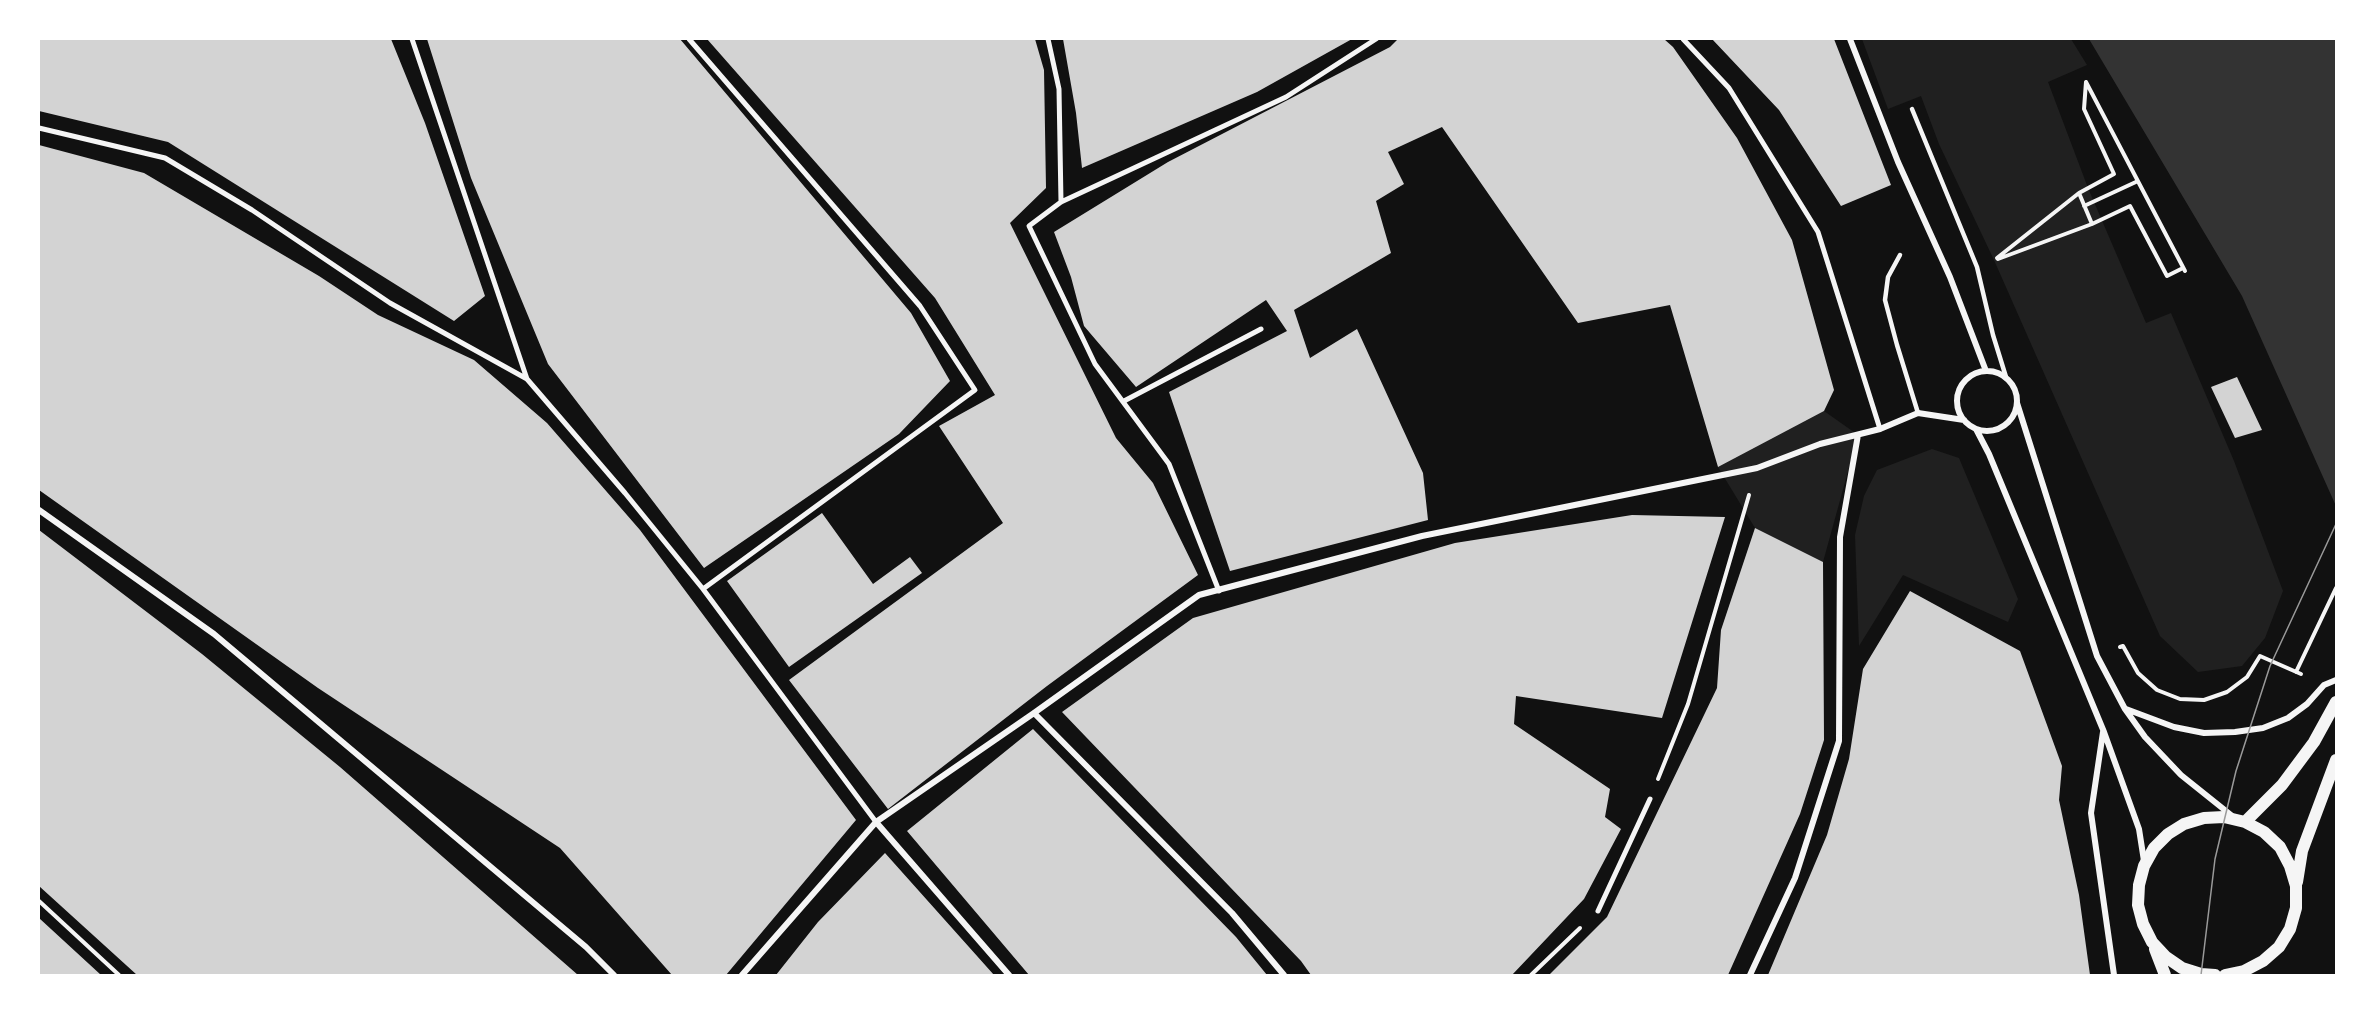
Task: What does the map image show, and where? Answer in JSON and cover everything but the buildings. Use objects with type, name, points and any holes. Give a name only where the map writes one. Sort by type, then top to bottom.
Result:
[{"type":"main road","points":[[2241,821],[2282,785],[2314,742],[2336,702]]},
{"type":"main road","points":[[2226,975],[2244,971],[2263,961],[2279,947],[2290,929],[2296,908],[2296,886],[2302,851],[2336,760]]},
{"type":"main road","points":[[2165,975],[2143,924],[2138,905],[2139,885],[2144,866],[2154,849],[2168,834],[2184,824],[2204,818],[2223,817],[2241,821],[2264,832],[2280,847],[2290,866],[2296,886]]},
{"type":"main road","points":[[2152,942],[2166,957],[2182,968],[2201,974],[2215,975]]},
{"type":"main road","points":[[2256,975],[2263,961]]},
{"type":"street","points":[[412,39],[527,379]]},
{"type":"street","points":[[689,39],[920,306],[975,390],[703,589]]},
{"type":"street","points":[[1048,39],[1059,88],[1061,202]]},
{"type":"street","points":[[1219,591],[1169,464],[1095,364],[1029,226],[1061,202],[1286,97],[1376,39]]},
{"type":"street","points":[[1683,39],[1729,88],[1818,232],[1880,429]]},
{"type":"street","points":[[1850,39],[1898,162],[1950,277],[1986,371]]},
{"type":"street","points":[[39,128],[165,158],[252,210],[390,303],[527,379],[625,493],[703,589],[876,822],[1009,975]]},
{"type":"street","points":[[1124,401],[1261,329]]},
{"type":"street","points":[[2144,866],[2139,830],[2104,732],[1989,454],[1976,429],[1958,412],[1958,394],[1961,386],[1977,373],[1986,371],[2006,377],[2016,393],[2017,403],[2097,656],[2126,709],[2145,737],[2181,775],[2241,821]]},
{"type":"street","points":[[1976,429],[1996,431],[2003,427],[2015,413],[2017,403]]},
{"type":"street","points":[[742,975],[876,822],[1199,595],[1422,536],[1757,468],[1820,444],[1880,429],[1918,413],[1964,420]]},
{"type":"street","points":[[1750,975],[1795,878],[1839,741],[1840,537],[1858,435]]},
{"type":"street","points":[[39,510],[214,634],[586,947],[614,975]]},
{"type":"street","points":[[2126,709],[2174,727],[2204,733],[2235,732],[2263,728],[2288,718],[2307,704],[2324,685],[2336,680]]},
{"type":"street","points":[[1034,713],[1232,913],[1284,975]]},
{"type":"street","points":[[2104,732],[2091,813],[2114,975]]},
{"type":"street","points":[[1598,911],[1650,799]]},
{"type":"lane","points":[[1912,109],[1977,267],[1993,336],[2006,377]]},
{"type":"lane","points":[[1900,255],[1888,277],[1886,300],[1918,413]]},
{"type":"path","points":[[2086,82],[2138,181],[2184,269],[2167,276],[2130,206],[2092,224],[1994,260],[2079,193],[2114,174],[2084,109],[2086,82]]},
{"type":"path","points":[[2084,206],[2138,181]]},
{"type":"path","points":[[2079,193],[2092,224]]},
{"type":"path","points":[[1650,799],[1688,704],[1757,468]]},
{"type":"path","points":[[2296,672],[2336,588]]},
{"type":"path","points":[[2097,656],[2123,646],[2138,673],[2157,690],[2180,699],[2204,700],[2228,692],[2247,676],[2260,656],[2324,685]]},
{"type":"path","points":[[39,901],[119,975]]},
{"type":"path","points":[[1531,975],[1598,911]]},
{"type":"shaded area","points":[[1862,39],[2071,39],[2087,65],[2048,82],[2088,188],[2146,323],[2171,313],[2234,461],[2283,591],[2265,638],[2242,666],[2198,672],[2160,636],[1994,260],[1939,144],[1921,96],[1888,109]]},
{"type":"shaded area","points":[[2089,39],[2336,39],[2336,506],[2242,296]]},
{"type":"shaded area","points":[[1824,411],[1858,435],[1823,562],[1755,528],[1718,467]]},
{"type":"shaded area","points":[[1932,449],[1959,458],[2018,599],[2008,622],[1903,575],[1859,646],[1855,535],[1864,496],[1877,470]]},
{"type":"tram line","points":[[2201,975],[2215,859],[2236,771],[2270,666],[2336,524]]}]
